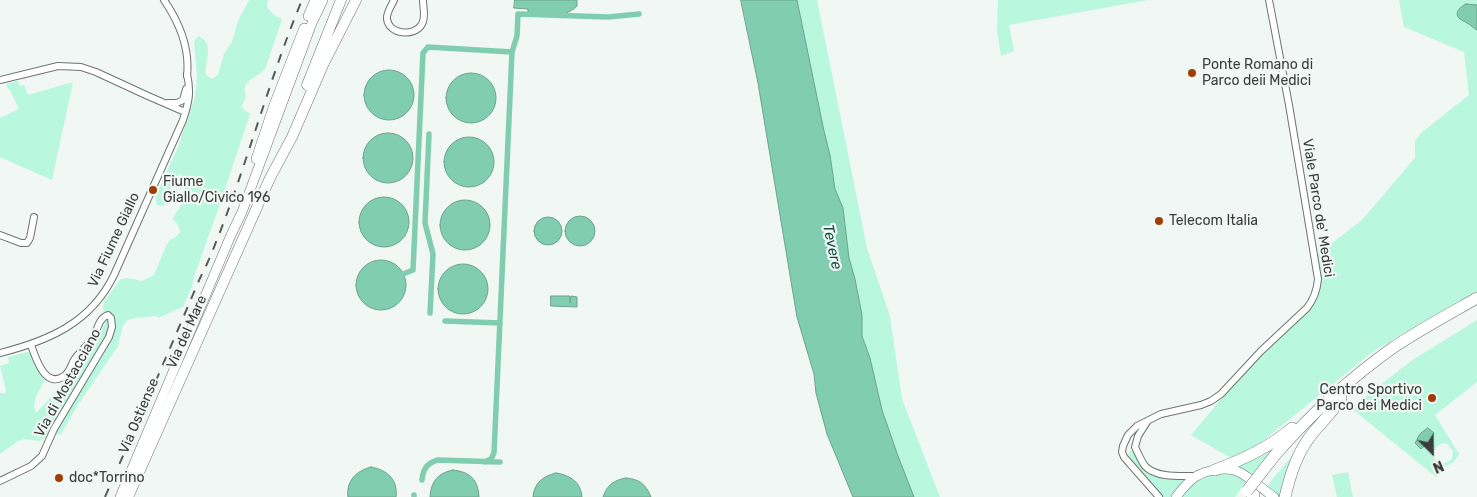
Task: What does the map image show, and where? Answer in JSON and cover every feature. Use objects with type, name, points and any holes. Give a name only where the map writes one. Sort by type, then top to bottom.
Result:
[{"type":"highway","points":[[1249,495],[1319,408],[1343,386],[1396,346],[1477,298]]},
{"type":"highway","points":[[1278,457],[1341,398],[1380,366],[1477,306]]},
{"type":"highway","points":[[1284,497],[1299,454],[1309,438],[1341,398]]},
{"type":"highway","points":[[1215,470],[1242,459],[1271,443],[1310,412],[1319,408]]},
{"type":"main road","name":"Via Ostiense","points":[[231,235],[274,105],[315,0]]},
{"type":"main road","name":"Via Ostiense","points":[[120,497],[231,235],[245,207],[315,15],[323,0]]},
{"type":"main road","points":[[300,104],[340,0]]},
{"type":"main road","name":"Via del Mare","points":[[270,178],[280,149],[349,0]]},
{"type":"main road","name":"Via del Mare","points":[[128,497],[270,178],[292,136],[330,51],[356,0]]},
{"type":"main road","points":[[309,97],[363,0]]},
{"type":"main road","points":[[1176,497],[1185,485],[1196,476],[1215,470],[1230,469],[1238,471],[1274,497]]},
{"type":"street","name":"Via Fiume Giallo","points":[[0,353],[31,345],[52,336],[70,325],[92,308],[104,294],[114,275],[185,112],[190,94],[182,37],[175,19],[164,0]]},
{"type":"street","points":[[394,0],[387,15],[388,20],[390,25],[396,30],[406,33],[415,31],[422,25],[424,17],[423,0]]},
{"type":"street","name":"Viale Parco de' Medici","points":[[1126,440],[1128,435],[1137,426],[1161,414],[1201,405],[1221,394],[1261,351],[1307,308],[1317,291],[1317,270],[1269,0]]},
{"type":"street","points":[[0,80],[54,67],[76,66],[96,72],[185,112]]},
{"type":"street","name":"Via Fiume Giallo","points":[[162,102],[174,104],[183,100],[186,93],[187,74]]},
{"type":"street","points":[[0,235],[27,243],[30,240],[34,217]]},
{"type":"street","name":"Via di Mostacciano","points":[[0,481],[31,466],[44,454],[54,429],[110,337],[112,330],[111,318],[108,315],[103,317],[94,336],[75,359],[67,374],[61,378],[52,378],[43,373],[31,345]]},
{"type":"street","points":[[1135,447],[1138,436],[1148,421]]},
{"type":"street","points":[[1159,497],[1124,457],[1122,452],[1126,440],[1135,447],[1145,466],[1155,473],[1196,476]]},
{"type":"shaded area","points":[[249,0],[268,0],[267,6],[270,11],[282,19],[266,67],[245,86],[246,97],[241,107],[250,114],[191,289],[183,307],[159,318],[156,316],[128,320],[123,325],[118,346],[77,406],[61,434],[46,437],[40,441],[25,439],[18,441],[0,454],[0,393],[5,393],[6,390],[0,366],[9,363],[8,357],[31,351],[37,369],[45,380],[35,400],[36,413],[70,377],[99,338],[105,323],[104,302],[116,285],[121,279],[128,278],[142,281],[154,275],[166,246],[180,232],[178,225],[173,219],[186,192],[185,180],[181,174],[175,177],[164,206],[157,205],[155,198],[178,147],[195,97],[197,77],[194,42],[198,36],[207,43],[206,75],[212,79],[218,75],[224,54],[232,42],[238,21]]},
{"type":"shaded area","points":[[797,0],[817,0],[867,248],[890,316],[902,399],[940,497],[914,497],[882,410],[870,358],[862,336],[862,315],[849,258],[843,208],[835,189],[830,155]]},
{"type":"shaded area","points":[[998,0],[1148,0],[1009,25],[1014,51],[1001,56],[997,30]]},
{"type":"shaded area","points":[[1399,0],[1477,0],[1477,291],[1375,350],[1259,444],[1231,458],[1191,435],[1243,373],[1314,304],[1320,286],[1317,255],[1362,220],[1415,158],[1415,141],[1421,133],[1469,95],[1464,52],[1404,27]]},
{"type":"shaded area","points":[[18,81],[20,86],[24,85],[28,95],[73,82],[52,180],[0,157],[0,118],[19,109],[6,84]]},
{"type":"shaded area","points":[[1477,320],[1477,382],[1435,415],[1459,454],[1436,477],[1351,408],[1411,361]],"holes":[[[1442,443],[1447,444],[1453,451],[1452,459],[1444,463],[1439,462],[1433,457],[1435,448]]]},
{"type":"shaded area","points":[[1276,446],[1250,478],[1232,467]]},
{"type":"shaded area","points":[[1300,447],[1281,497],[1278,497],[1266,489]]},
{"type":"shaded area","points":[[1130,450],[1136,453],[1146,470],[1188,479],[1174,497],[1162,497],[1129,457]]},
{"type":"shaded area","points":[[1348,472],[1353,497],[1337,497],[1332,475]]},
{"type":"shaded area","points":[[1232,473],[1246,481],[1235,497],[1180,497],[1194,481],[1206,475]]},
{"type":"water","points":[[515,0],[577,0],[577,6],[566,13],[548,16],[528,14],[528,9],[514,8]]},
{"type":"water","name":"Tevere","points":[[741,0],[797,0],[830,155],[835,189],[843,208],[849,258],[862,315],[862,336],[870,358],[882,410],[914,497],[853,497],[827,434],[816,393],[814,374],[797,317],[758,83]]},
{"type":"water","points":[[1466,4],[1477,5],[1477,30],[1457,15],[1458,10]]},
{"type":"water","points":[[389,70],[398,72],[409,81],[414,95],[412,104],[403,115],[389,120],[380,118],[369,109],[364,95],[366,86],[375,75]]},
{"type":"water","points":[[471,73],[480,75],[491,84],[496,98],[494,107],[485,118],[471,123],[462,121],[451,112],[446,98],[448,89],[457,78]]},
{"type":"water","points":[[388,133],[397,135],[408,144],[413,158],[411,167],[402,178],[388,183],[379,181],[368,172],[363,158],[365,149],[374,138]]},
{"type":"water","points":[[469,137],[478,139],[489,148],[494,162],[492,171],[483,182],[469,187],[460,185],[449,176],[444,162],[446,153],[455,142]]},
{"type":"water","points":[[384,197],[393,199],[404,208],[409,222],[407,231],[398,242],[384,247],[375,245],[364,236],[359,222],[361,213],[370,202]]},
{"type":"water","points":[[465,200],[474,202],[485,211],[490,225],[488,234],[479,245],[465,250],[456,248],[445,239],[440,225],[442,216],[451,205]]},
{"type":"water","points":[[580,216],[586,217],[594,225],[594,237],[586,245],[580,246],[574,245],[566,237],[565,231],[566,225],[574,217]]},
{"type":"water","points":[[548,217],[558,221],[562,231],[558,241],[548,245],[538,241],[534,231],[538,221]]},
{"type":"water","points":[[381,260],[390,262],[401,271],[406,285],[404,294],[395,305],[381,310],[372,308],[361,299],[356,285],[358,276],[367,265]]},
{"type":"water","points":[[463,264],[472,266],[483,275],[488,289],[486,298],[477,309],[463,314],[454,312],[443,303],[438,289],[440,280],[449,269]]},
{"type":"water","points":[[551,296],[570,296],[570,303],[571,296],[577,297],[577,307],[551,306]]},
{"type":"water","points":[[1428,428],[1434,433],[1429,442],[1421,449],[1415,443],[1420,434]]},
{"type":"water","points":[[371,467],[387,473],[391,477],[395,486],[396,497],[348,497],[350,482],[353,478],[361,471]]},
{"type":"water","points":[[453,470],[465,473],[472,478],[477,486],[479,497],[430,497],[432,486],[436,479],[443,473]]},
{"type":"water","points":[[556,473],[566,475],[574,480],[579,487],[582,497],[533,497],[537,484],[547,476]]},
{"type":"water","points":[[626,478],[641,483],[651,497],[603,497],[612,484]]},
{"type":"waterway","points":[[403,274],[413,270],[423,53],[428,47],[512,52],[517,36],[518,14],[608,17],[639,14]]},
{"type":"waterway","points":[[485,462],[491,459],[494,453],[512,52]]},
{"type":"waterway","points":[[429,134],[425,223],[433,254],[430,313]]},
{"type":"waterway","points":[[445,321],[500,323]]},
{"type":"waterway","points":[[422,480],[426,467],[438,460],[500,462]]},
{"type":"railway","points":[[105,497],[223,225],[289,32],[302,0]]},
{"type":"place","name":"Ponte Romano di Parco deii Medici","points":[[1192,73]]},
{"type":"place","name":"Fiume Giallo/Civico 196","points":[[153,190]]},
{"type":"place","name":"Telecom Italia","points":[[1159,221]]},
{"type":"place","name":"Centro Sportivo Parco dei Medici","points":[[1432,398]]},
{"type":"place","name":"doc*Torrino","points":[[59,478]]}]
